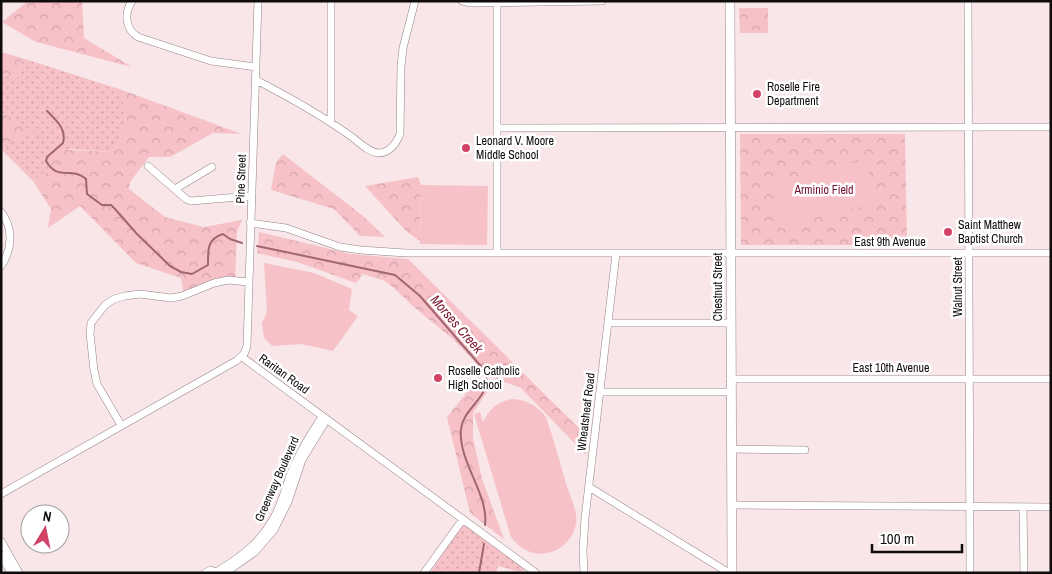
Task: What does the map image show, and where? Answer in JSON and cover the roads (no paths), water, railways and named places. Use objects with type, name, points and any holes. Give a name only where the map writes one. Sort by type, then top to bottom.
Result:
[{"type":"street","points":[[132,1],[127,11],[127,21],[131,30],[138,37],[211,61],[256,67]]},
{"type":"street","name":"Pine Street","points":[[242,357],[246,346],[258,1]]},
{"type":"street","points":[[330,122],[331,1]]},
{"type":"street","points":[[256,80],[289,97],[330,122],[372,151],[385,152],[394,146],[400,129],[403,48],[415,1]]},
{"type":"street","points":[[462,1],[602,1]]},
{"type":"street","points":[[497,1],[497,253]]},
{"type":"street","name":"Chestnut Street","points":[[730,1],[732,226],[730,253],[732,449],[730,573]]},
{"type":"street","name":"Walnut Street","points":[[968,1],[970,573]]},
{"type":"street","points":[[497,128],[1051,127]]},
{"type":"street","points":[[148,166],[186,199],[191,201],[251,196]]},
{"type":"street","points":[[175,189],[212,167]]},
{"type":"street","points":[[1,212],[8,224],[10,238],[8,253],[1,266]]},
{"type":"street","name":"East 9th Avenue","points":[[250,223],[280,226],[340,247],[406,253],[1051,253]]},
{"type":"street","name":"Wheatsheaf Road","points":[[584,573],[583,551],[589,487],[616,254]]},
{"type":"street","points":[[121,425],[97,384],[94,370],[90,334],[91,323],[105,305],[125,296],[140,294],[171,298],[182,296],[221,281],[248,282]]},
{"type":"street","points":[[608,323],[730,323]]},
{"type":"street","name":"Raritan Road","points":[[1,494],[242,357],[534,572]]},
{"type":"street","name":"East 10th Avenue","points":[[730,380],[1051,379]]},
{"type":"street","points":[[600,392],[730,392]]},
{"type":"street","name":"Greenway Boulevard","points":[[216,572],[251,548],[269,527],[282,502],[297,458],[320,420],[325,418]]},
{"type":"street","name":"Greenway Boulevard","points":[[225,573],[255,552],[274,530],[288,502],[302,460],[324,424],[325,418]]},
{"type":"street","points":[[732,449],[805,450]]},
{"type":"street","points":[[589,487],[730,573]]},
{"type":"street","points":[[732,506],[1051,507]]},
{"type":"street","points":[[1022,507],[1024,573]]},
{"type":"street","points":[[424,573],[463,519]]},
{"type":"street","points":[[1,541],[19,573]]},
{"type":"street","points":[[1,555],[11,573]]},
{"type":"street","points":[[205,573],[209,570],[216,572]]},
{"type":"waterway","name":"Morses Creek","points":[[47,111],[60,125],[64,138],[63,143],[47,157],[46,161],[55,171],[81,175],[86,179],[87,194],[102,205],[111,205],[170,266],[181,272],[192,274],[208,265],[211,242],[223,234],[230,239],[242,243]]},
{"type":"waterway","name":"Morses Creek","points":[[257,246],[395,275],[420,296],[485,371],[487,380],[485,388],[482,395],[467,414],[461,429],[464,454],[483,502],[485,525]]},
{"type":"waterway","name":"Morses Creek","points":[[479,573],[484,544]]},
{"type":"place","name":"Roselle Fire Department","points":[[757,94]]},
{"type":"place","name":"Leonard V. Moore Middle School","points":[[466,148]]},
{"type":"place","name":"Saint Matthew Baptist Church","points":[[948,232]]},
{"type":"place","name":"Roselle Catholic High School","points":[[438,378]]},
{"type":"park label","name":"Arminio Field","points":[[824,190]]}]
